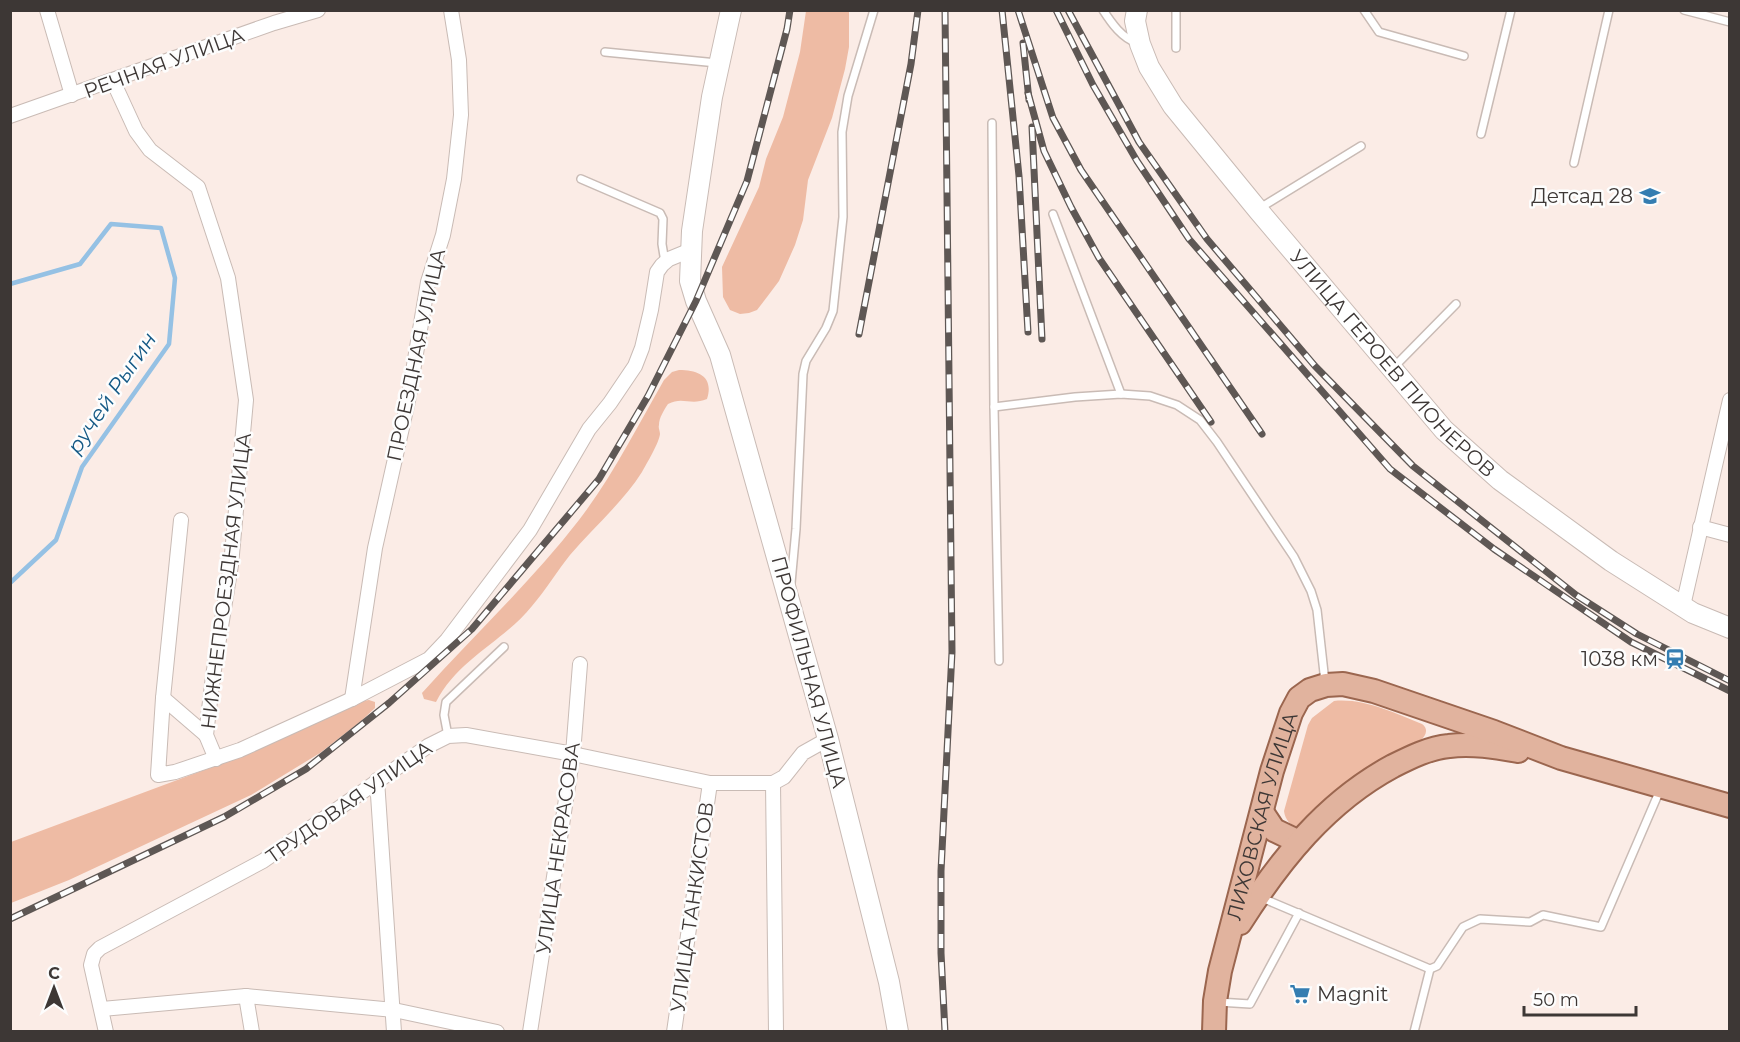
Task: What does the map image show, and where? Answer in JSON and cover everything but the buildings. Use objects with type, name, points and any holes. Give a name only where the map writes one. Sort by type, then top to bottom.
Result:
[{"type":"main road","points":[[691,250],[712,97],[731,10]]},
{"type":"main road","name":"УЛИЦА ГЕРОЕВ ПИОНЕРОВ","points":[[1136,16],[1140,44],[1161,89],[1258,210],[1444,430],[1500,480],[1611,561],[1693,613],[1730,628]]},
{"type":"main road","name":"ПРОФИЛЬНАЯ УЛИЦА","points":[[691,250],[690,281],[696,301],[720,355],[790,601],[828,739],[889,982],[898,1032]]},
{"type":"main road","name":"ЛИХОВСКАЯ УЛИЦА","points":[[1214,1032],[1215,1001],[1228,943],[1272,771],[1291,712],[1299,698],[1310,690],[1326,685],[1343,684],[1374,691],[1561,758]]},
{"type":"main road","points":[[1429,750],[1436,741],[1438,731],[1435,712]]},
{"type":"main road","points":[[1228,943],[1257,896],[1299,842],[1335,806],[1377,775],[1410,757],[1429,750],[1473,745],[1561,758],[1730,806]]},
{"type":"main road","points":[[1262,812],[1274,830],[1299,842]]},
{"type":"street","points":[[47,10],[72,95]]},
{"type":"street","name":"РЕЧНАЯ УЛИЦА","points":[[10,116],[113,81],[274,17],[318,10]]},
{"type":"street","name":"ПРОЕЗДНАЯ УЛИЦА","points":[[352,699],[375,548],[408,401],[428,282],[443,235],[454,179],[460,116],[459,60],[452,10]]},
{"type":"street","name":"НИЖНЕПРОЕЗДНАЯ УЛИЦА","points":[[113,81],[136,130],[150,150],[198,187],[228,278],[246,400],[231,566],[206,735],[216,759]]},
{"type":"street","points":[[182,519],[163,698],[158,775],[175,772],[240,750],[352,699],[429,659],[447,640],[520,543],[589,429],[635,366],[650,318],[657,272],[665,261],[691,250]]},
{"type":"street","points":[[1683,606],[1730,400]]},
{"type":"street","points":[[1700,527],[1730,536]]},
{"type":"street","name":"УЛИЦА НЕКРАСОВА","points":[[530,1032],[573,754],[580,664]]},
{"type":"street","points":[[163,698],[206,735]]},
{"type":"street","name":"ТРУДОВАЯ УЛИЦА","points":[[106,1032],[91,965],[94,954],[100,948],[264,861],[377,780],[428,746],[448,736],[466,735],[573,754],[710,783],[773,783]]},
{"type":"street","points":[[776,1032],[773,783],[784,777],[803,753],[828,739]]},
{"type":"street","points":[[377,780],[394,1032]]},
{"type":"street","name":"УЛИЦА ТАНКИСТОВ","points":[[674,1032],[710,783]]},
{"type":"street","points":[[246,996],[252,1032]]},
{"type":"street","points":[[102,1009],[246,996],[394,1010],[497,1032]]},
{"type":"lane","points":[[790,601],[796,529],[803,374],[806,361],[826,328],[833,311],[843,217],[842,132],[848,96],[874,10]]},
{"type":"lane","points":[[1103,10],[1121,34],[1128,40],[1140,44]]},
{"type":"lane","points":[[1176,10],[1176,48]]},
{"type":"lane","points":[[1364,10],[1379,32],[1464,56]]},
{"type":"lane","points":[[1481,134],[1511,10]]},
{"type":"lane","points":[[1574,163],[1608,10]]},
{"type":"lane","points":[[1684,10],[1730,22]]},
{"type":"lane","points":[[605,52],[720,63]]},
{"type":"lane","points":[[993,123],[994,407],[999,661]]},
{"type":"lane","points":[[1258,210],[1361,146]]},
{"type":"lane","points":[[581,179],[660,213],[663,219],[662,244],[665,261]]},
{"type":"lane","points":[[1053,214],[1121,394]]},
{"type":"lane","points":[[1392,369],[1456,304]]},
{"type":"lane","points":[[994,407],[1121,394],[1150,396],[1177,405],[1200,420],[1294,557],[1311,591],[1319,620],[1326,685]]},
{"type":"lane","points":[[448,736],[444,715],[446,702],[504,647]]},
{"type":"lane","points":[[1257,896],[1430,969],[1437,966],[1463,927],[1480,919],[1530,922],[1543,915],[1601,927],[1662,786]]},
{"type":"lane","points":[[1215,1001],[1250,1004],[1299,913]]},
{"type":"lane","points":[[1414,1032],[1430,969]]},
{"type":"shaded area","points":[[806,11],[849,11],[849,47],[845,69],[832,118],[808,180],[803,220],[795,245],[779,281],[757,310],[740,314],[730,310],[723,297],[722,267],[759,187],[766,159],[783,117],[800,52]]},
{"type":"shaded area","points":[[693,371],[703,376],[708,385],[707,399],[668,404],[660,420],[660,434],[655,448],[642,472],[626,494],[570,555],[520,619],[468,662],[445,687],[436,702],[424,699],[422,693],[522,587],[579,520],[613,469],[664,380],[672,372]]},
{"type":"shaded area","points":[[369,700],[375,702],[375,708],[361,721],[320,753],[251,795],[69,880],[11,903],[11,842],[239,757]]},
{"type":"shaded area","points":[[1334,701],[1356,702],[1379,707],[1422,724],[1426,732],[1420,741],[1356,779],[1301,827],[1294,826],[1287,820],[1284,811],[1308,725],[1312,718]]},
{"type":"waterway","name":"ручей Рыгин","points":[[10,284],[80,264],[111,224],[161,228],[175,278],[169,344],[82,467],[56,540],[10,583]]},
{"type":"railway","points":[[10,919],[224,817],[306,769],[389,703],[472,629],[599,479],[648,396],[696,301],[747,181],[790,10]]},
{"type":"railway","points":[[859,334],[911,64],[918,10]]},
{"type":"railway","points":[[945,10],[952,652],[941,871],[941,953],[945,1032]]},
{"type":"railway","points":[[1002,10],[1019,176],[1028,332]]},
{"type":"railway","points":[[1018,10],[1053,118],[1081,170],[1262,434]]},
{"type":"railway","points":[[1056,10],[1093,85],[1137,161],[1189,239],[1390,469],[1494,549],[1631,642],[1730,691]]},
{"type":"railway","points":[[1068,10],[1139,142],[1207,239],[1315,366],[1413,466],[1576,595],[1637,634],[1730,681]]},
{"type":"railway","points":[[1023,43],[1029,100]]},
{"type":"railway","points":[[1028,93],[1044,151],[1099,258],[1211,422]]},
{"type":"railway","points":[[1032,127],[1042,339]]},
{"type":"place","name":"Детсад 28","points":[[1650,196]]},
{"type":"place","name":"1038 км","points":[[1675,659]]},
{"type":"place","name":"Magnit","points":[[1300,994]]}]
